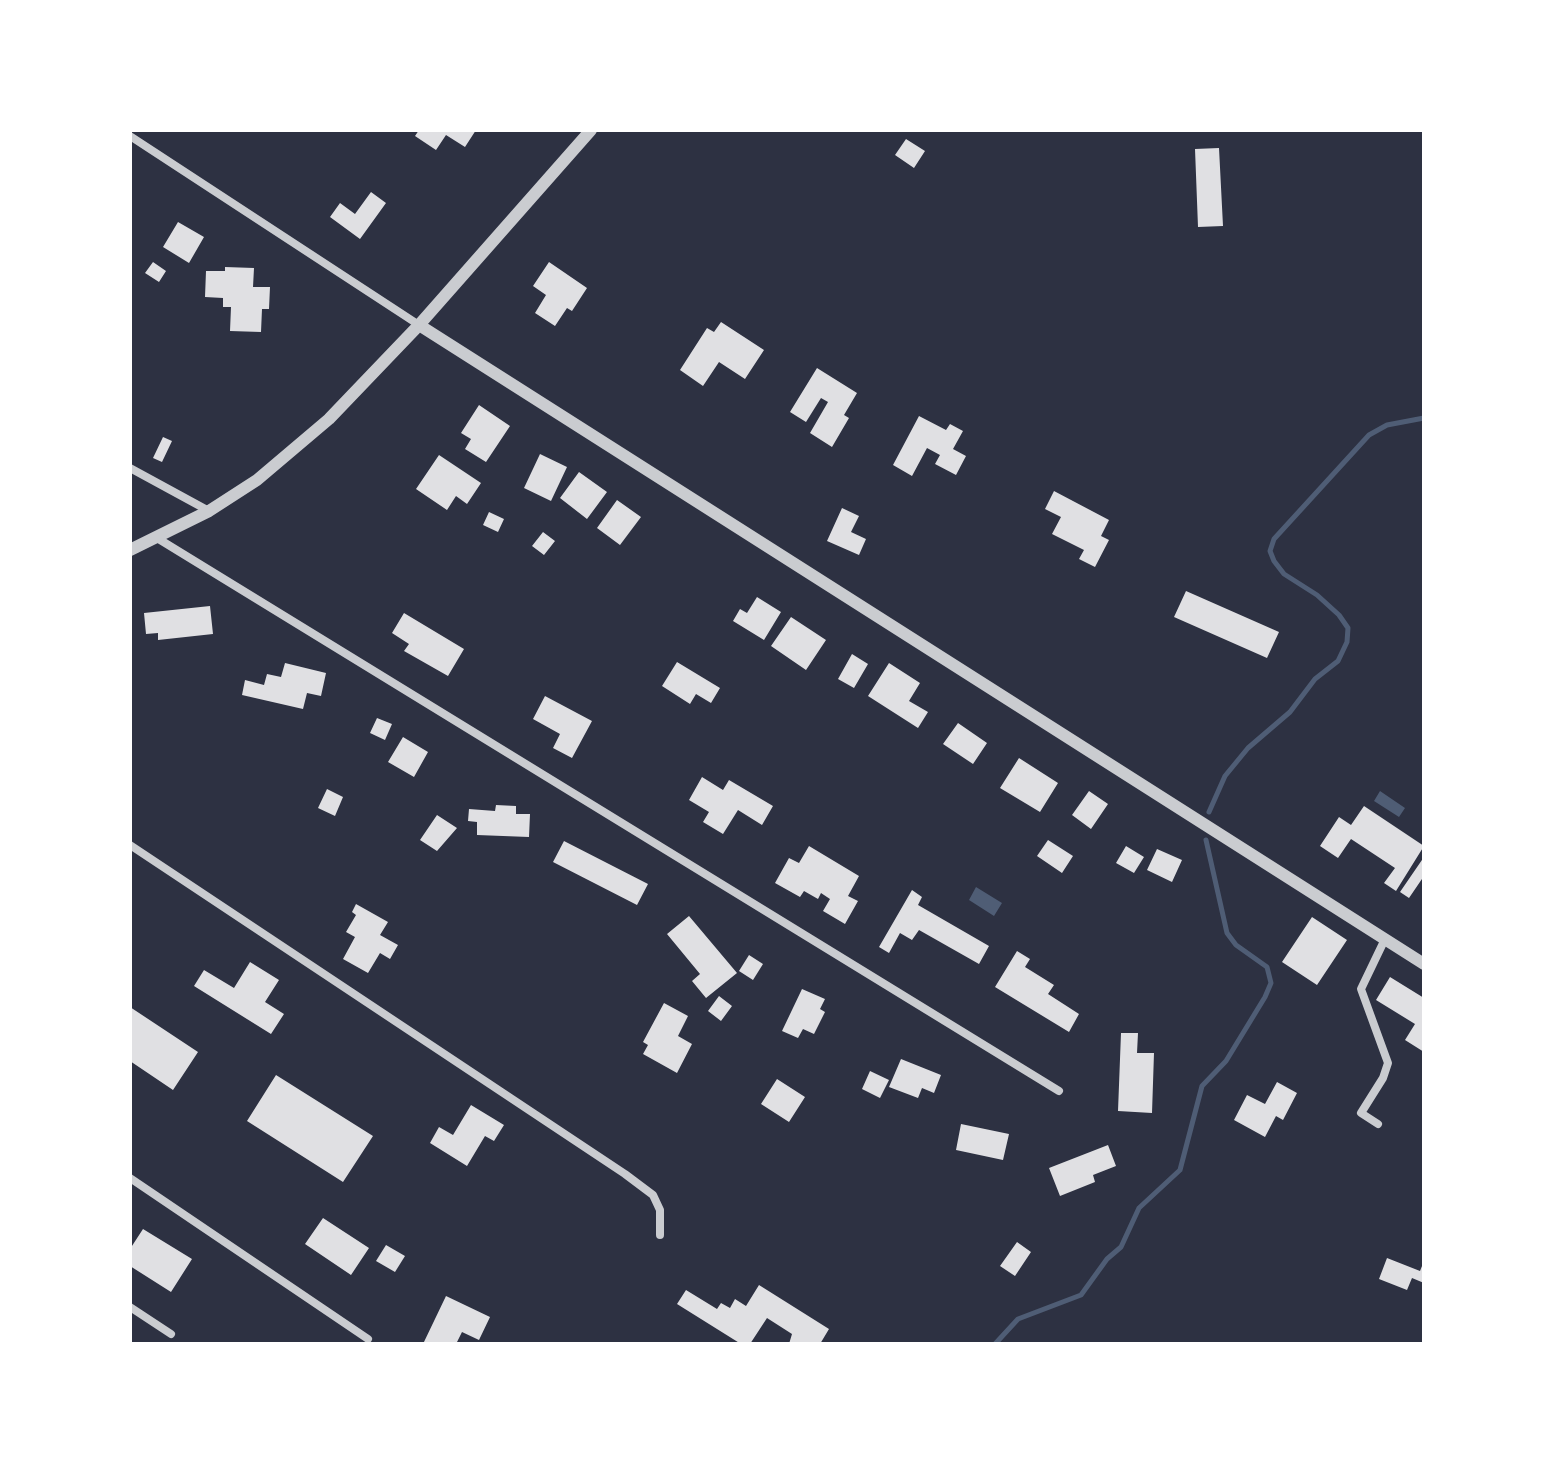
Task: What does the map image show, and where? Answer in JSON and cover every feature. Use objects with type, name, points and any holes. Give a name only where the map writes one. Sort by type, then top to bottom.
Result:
[{"type":"street","points":[[130,550],[209,511],[257,480],[329,419],[419,325],[591,130]]},
{"type":"street","points":[[130,136],[419,325],[1424,964]]},
{"type":"street","points":[[130,468],[209,511]]},
{"type":"street","points":[[157,538],[1059,1091]]},
{"type":"street","points":[[130,845],[625,1174],[653,1195],[660,1210],[660,1235]]},
{"type":"street","points":[[1378,1124],[1361,1113],[1388,1063],[1361,989],[1385,939]]},
{"type":"street","points":[[130,1178],[368,1339]]},
{"type":"street","points":[[130,1307],[171,1334]]},
{"type":"water","points":[[1380,791],[1405,808],[1399,817],[1374,801]]},
{"type":"water","points":[[976,887],[1002,903],[994,916],[969,900]]},
{"type":"building","points":[[419,130],[476,130],[465,147],[446,135],[436,150],[415,136]]},
{"type":"building","points":[[906,139],[925,151],[914,168],[895,155]]},
{"type":"building","points":[[1219,148],[1223,226],[1198,227],[1195,149]]},
{"type":"building","points":[[371,192],[386,203],[360,239],[330,217],[340,203],[355,214]]},
{"type":"building","points":[[178,222],[204,237],[189,263],[163,247]]},
{"type":"building","points":[[153,262],[166,271],[159,282],[145,273]]},
{"type":"building","points":[[549,262],[587,288],[572,311],[567,308],[555,326],[535,313],[546,295],[533,286]]},
{"type":"building","points":[[225,267],[254,268],[253,287],[270,287],[269,309],[262,309],[261,332],[230,331],[231,307],[223,307],[223,298],[205,297],[206,271],[225,271]]},
{"type":"building","points":[[721,322],[764,350],[745,379],[719,362],[703,386],[680,370],[707,328],[714,332]]},
{"type":"building","points":[[817,368],[857,393],[844,415],[849,418],[832,447],[810,433],[828,402],[821,398],[806,422],[790,412]]},
{"type":"building","points":[[479,405],[510,426],[486,462],[465,449],[471,439],[461,433]]},
{"type":"building","points":[[919,416],[946,430],[950,424],[963,431],[953,449],[966,456],[956,475],[935,464],[940,455],[927,448],[912,476],[893,465]]},
{"type":"building","points":[[163,437],[172,441],[162,462],[153,458]]},
{"type":"building","points":[[540,454],[567,467],[551,501],[524,488]]},
{"type":"building","points":[[439,455],[481,483],[467,504],[456,496],[447,510],[416,489]]},
{"type":"building","points":[[579,472],[607,492],[587,519],[560,498]]},
{"type":"building","points":[[1054,491],[1109,520],[1101,536],[1109,540],[1095,567],[1079,559],[1084,550],[1052,534],[1061,517],[1045,509]]},
{"type":"building","points":[[617,500],[641,517],[620,545],[597,528]]},
{"type":"building","points":[[842,508],[859,516],[851,532],[866,539],[859,555],[827,541]]},
{"type":"building","points":[[489,512],[504,519],[498,532],[483,525]]},
{"type":"building","points":[[543,532],[555,541],[544,555],[532,546]]},
{"type":"building","points":[[1186,591],[1279,632],[1267,658],[1174,617]]},
{"type":"building","points":[[757,597],[781,612],[764,640],[733,621],[740,609],[747,613]]},
{"type":"building","points":[[210,606],[213,634],[158,640],[158,633],[146,634],[144,613]]},
{"type":"building","points":[[404,613],[464,649],[448,676],[404,651],[409,644],[392,633]]},
{"type":"building","points":[[791,617],[826,640],[806,670],[771,646]]},
{"type":"building","points":[[852,654],[868,664],[854,688],[838,679]]},
{"type":"building","points":[[677,662],[720,688],[711,703],[696,694],[690,704],[662,686]]},
{"type":"building","points":[[285,663],[326,673],[321,696],[307,693],[303,709],[242,695],[245,680],[264,685],[267,674],[281,677]]},
{"type":"building","points":[[889,663],[920,683],[909,701],[928,712],[918,728],[868,696]]},
{"type":"building","points":[[545,696],[592,721],[572,758],[553,748],[560,734],[533,719]]},
{"type":"building","points":[[377,718],[392,724],[385,740],[370,733]]},
{"type":"building","points":[[958,723],[987,743],[973,764],[943,744]]},
{"type":"building","points":[[403,737],[428,752],[414,777],[388,762]]},
{"type":"building","points":[[1019,758],[1058,783],[1040,812],[1000,788]]},
{"type":"building","points":[[702,777],[723,790],[729,780],[773,806],[762,825],[738,810],[723,834],[703,822],[709,812],[689,800]]},
{"type":"building","points":[[327,789],[343,797],[335,816],[318,808]]},
{"type":"building","points":[[1089,791],[1108,804],[1091,829],[1072,815]]},
{"type":"building","points":[[496,805],[516,806],[516,814],[530,814],[529,837],[477,835],[477,822],[468,821],[469,809],[495,811]]},
{"type":"building","points":[[1364,806],[1424,846],[1396,891],[1384,883],[1395,868],[1351,839],[1338,858],[1320,846],[1339,817],[1351,825]]},
{"type":"building","points":[[437,815],[457,828],[437,851],[420,840]]},
{"type":"building","points":[[1048,840],[1073,856],[1062,873],[1037,856]]},
{"type":"building","points":[[564,841],[648,884],[637,905],[553,862]]},
{"type":"building","points":[[809,846],[859,876],[848,896],[858,901],[845,924],[823,911],[830,899],[821,893],[818,899],[804,891],[800,897],[775,883],[789,858],[799,863]]},
{"type":"building","points":[[1126,846],[1144,857],[1134,873],[1116,863]]},
{"type":"building","points":[[1157,849],[1182,860],[1172,882],[1147,870]]},
{"type":"building","points":[[1424,857],[1424,876],[1409,898],[1400,892]]},
{"type":"building","points":[[912,890],[922,897],[918,905],[989,946],[979,964],[919,930],[912,940],[900,933],[889,953],[879,947]]},
{"type":"building","points":[[356,904],[388,922],[380,935],[398,945],[390,959],[380,953],[368,973],[343,959],[355,937],[346,932],[356,915],[352,912]]},
{"type":"building","points":[[689,916],[737,973],[706,998],[692,981],[700,974],[667,934]]},
{"type":"building","points":[[1312,917],[1347,940],[1317,985],[1282,962]]},
{"type":"building","points":[[1017,951],[1030,959],[1025,967],[1054,985],[1048,994],[1079,1014],[1069,1032],[995,987]]},
{"type":"building","points":[[749,955],[763,964],[753,980],[739,971]]},
{"type":"building","points":[[250,962],[279,980],[265,1002],[284,1014],[271,1034],[194,986],[204,970],[234,988]]},
{"type":"building","points":[[1390,977],[1424,998],[1424,1052],[1405,1040],[1415,1024],[1376,1000]]},
{"type":"building","points":[[802,989],[825,999],[820,1009],[825,1012],[814,1034],[803,1029],[798,1038],[782,1031]]},
{"type":"building","points":[[719,996],[732,1006],[721,1021],[708,1011]]},
{"type":"building","points":[[664,1003],[688,1016],[678,1036],[692,1044],[677,1073],[643,1054],[648,1045],[643,1042]]},
{"type":"building","points":[[130,1007],[198,1052],[173,1090],[130,1061]]},
{"type":"building","points":[[1121,1033],[1138,1033],[1137,1053],[1154,1053],[1152,1113],[1118,1111]]},
{"type":"building","points":[[901,1059],[941,1075],[934,1093],[922,1088],[918,1098],[889,1087]]},
{"type":"building","points":[[870,1071],[889,1080],[880,1098],[862,1089]]},
{"type":"building","points":[[276,1075],[373,1136],[343,1182],[247,1121]]},
{"type":"building","points":[[777,1079],[805,1097],[789,1122],[761,1104]]},
{"type":"building","points":[[1277,1082],[1297,1093],[1283,1120],[1276,1116],[1265,1137],[1234,1120],[1247,1095],[1265,1104]]},
{"type":"building","points":[[471,1105],[504,1125],[494,1141],[485,1136],[467,1166],[430,1143],[439,1127],[453,1135]]},
{"type":"building","points":[[961,1124],[1009,1134],[1003,1160],[956,1150]]},
{"type":"building","points":[[1108,1145],[1116,1166],[1093,1175],[1095,1182],[1060,1196],[1049,1168]]},
{"type":"building","points":[[323,1218],[369,1248],[351,1275],[305,1244]]},
{"type":"building","points":[[143,1229],[192,1259],[171,1292],[130,1266],[130,1249]]},
{"type":"building","points":[[1017,1242],[1031,1252],[1015,1276],[1000,1266]]},
{"type":"building","points":[[386,1245],[405,1256],[395,1272],[376,1261]]},
{"type":"building","points":[[1387,1258],[1420,1271],[1424,1261],[1424,1283],[1412,1278],[1407,1290],[1379,1279]]},
{"type":"building","points":[[759,1285],[829,1329],[820,1344],[789,1344],[792,1334],[767,1318],[750,1344],[741,1344],[677,1304],[686,1290],[717,1309],[721,1303],[730,1308],[735,1299],[746,1306]]},
{"type":"building","points":[[446,1296],[490,1317],[479,1340],[462,1332],[456,1344],[423,1344]]},
{"type":"waterway","points":[[1209,812],[1225,776],[1248,748],[1290,712],[1315,679],[1338,661],[1347,642],[1348,628],[1339,615],[1317,595],[1284,574],[1274,561],[1270,551],[1274,539],[1369,435],[1387,425],[1424,418]]},
{"type":"waterway","points":[[995,1344],[1018,1319],[1081,1295],[1107,1259],[1121,1247],[1139,1208],[1180,1170],[1202,1086],[1226,1061],[1271,983],[1267,967],[1236,945],[1227,933],[1206,840]]}]
